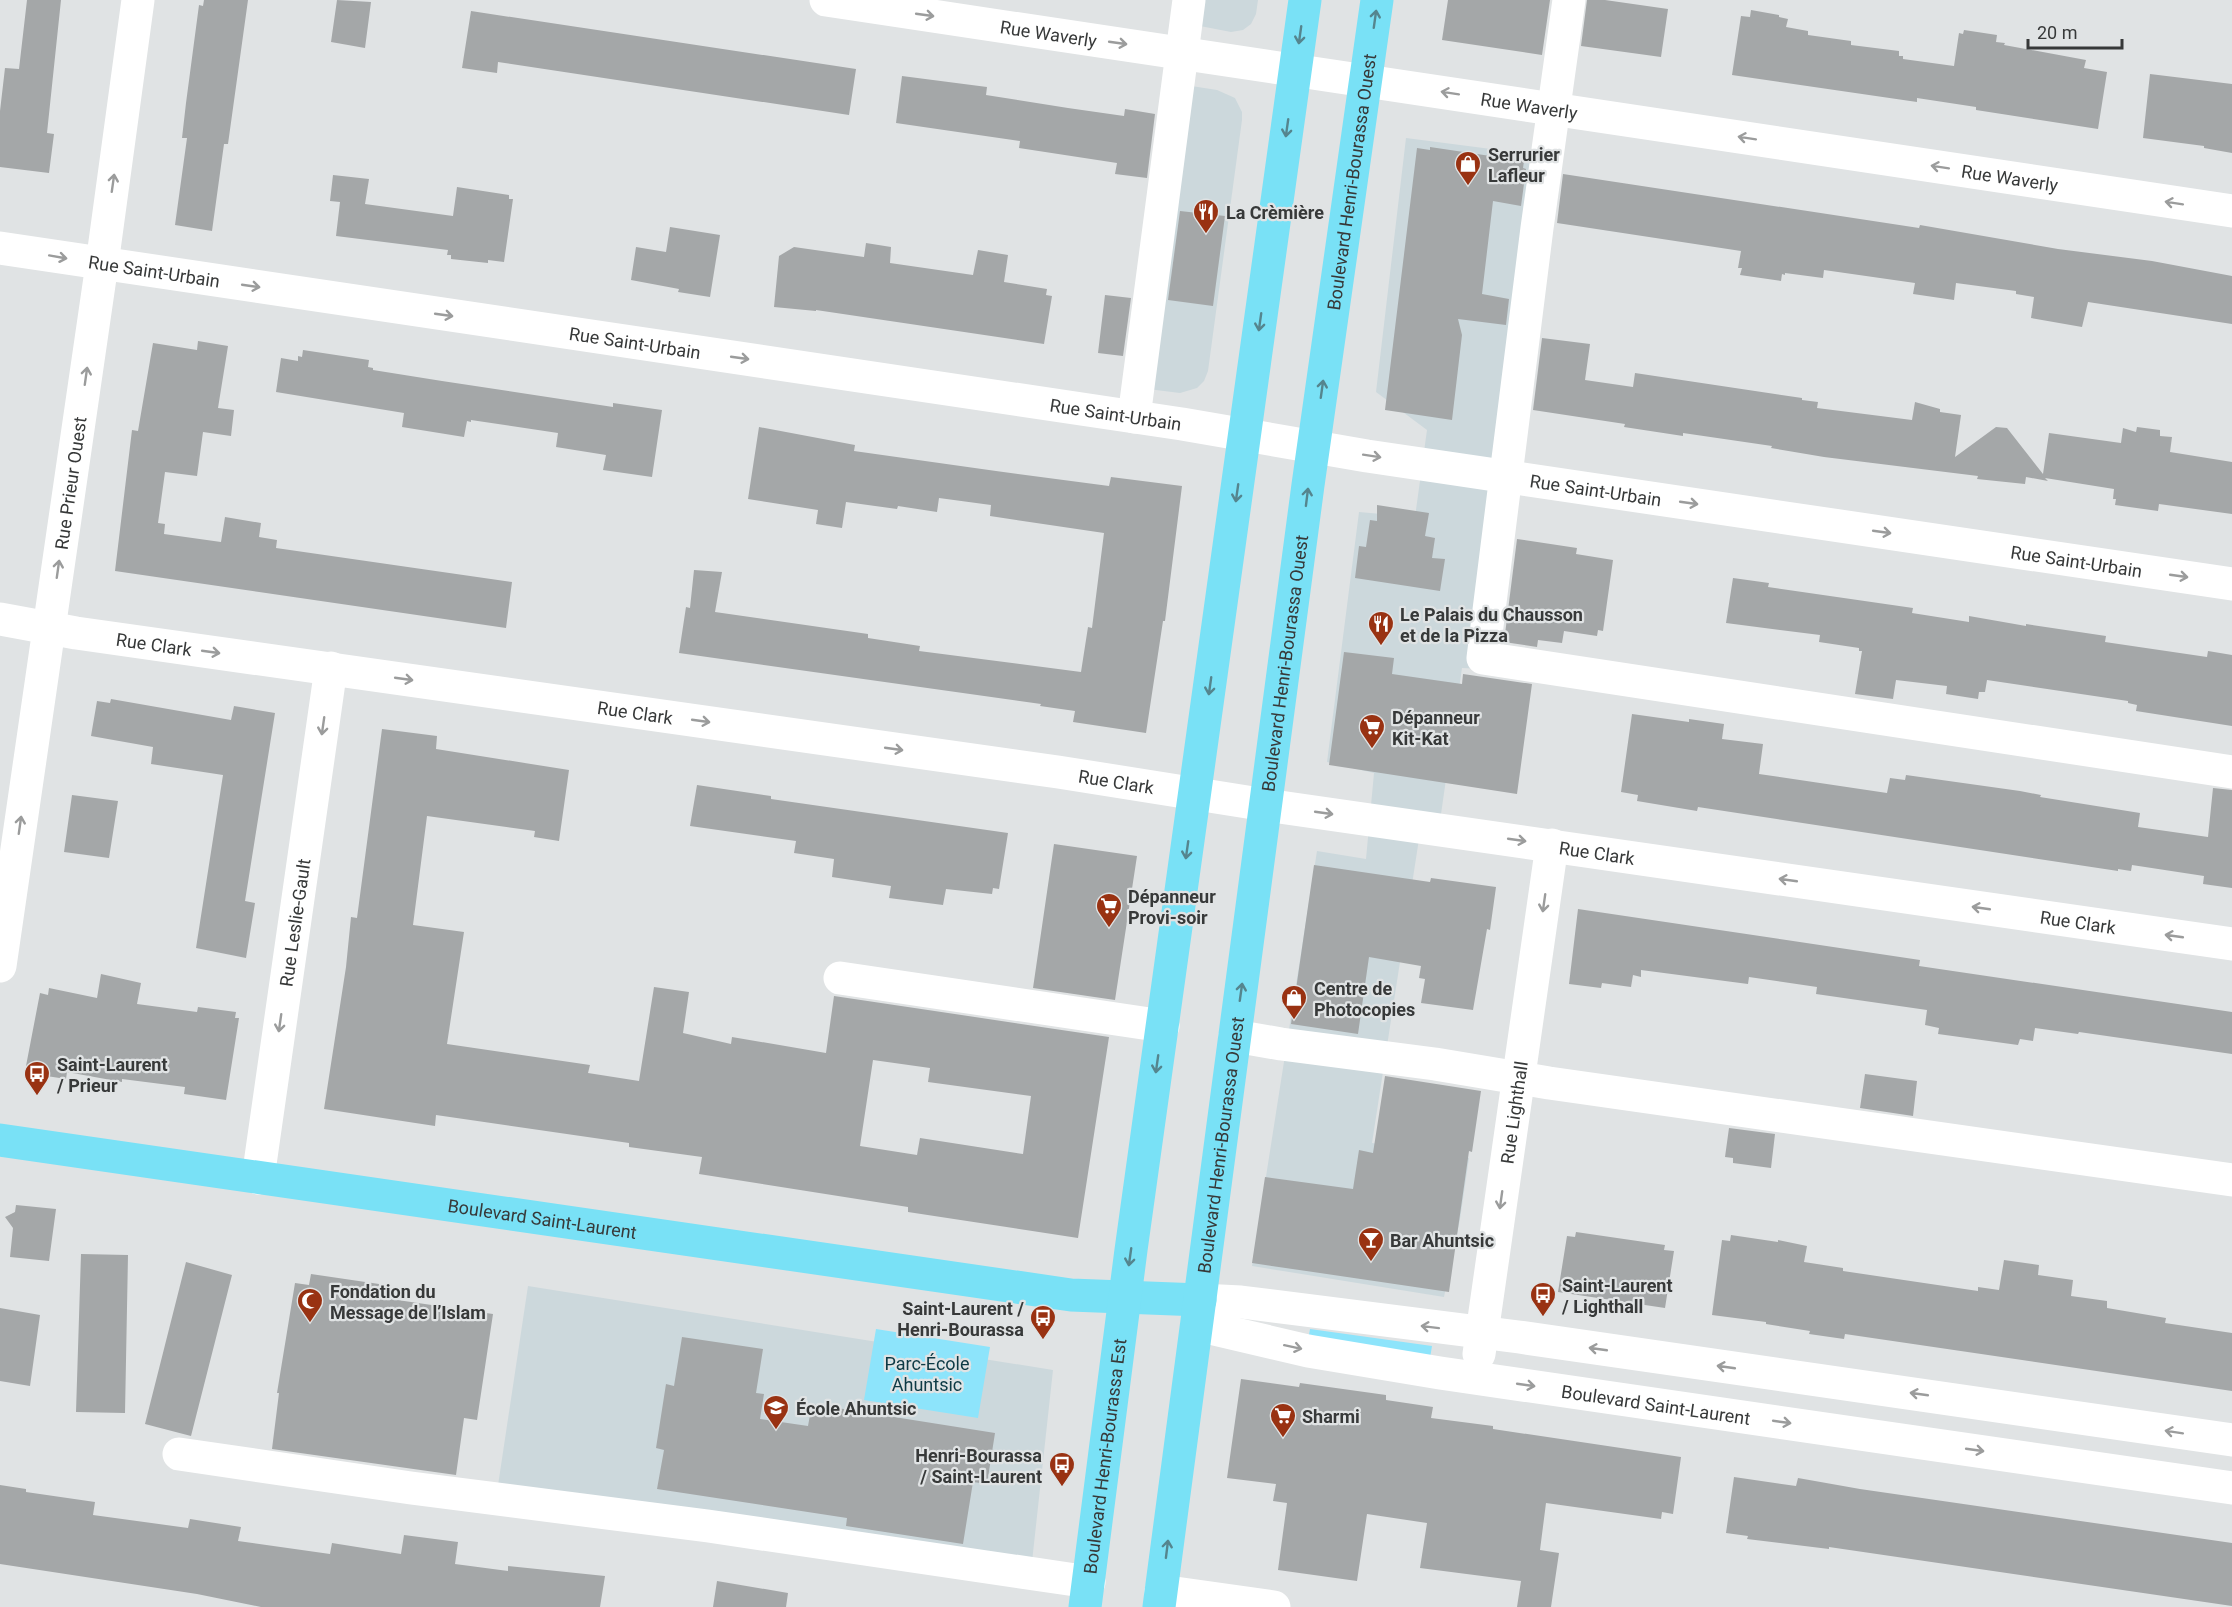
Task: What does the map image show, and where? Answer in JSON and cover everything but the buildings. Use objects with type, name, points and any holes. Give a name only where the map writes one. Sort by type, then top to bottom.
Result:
[{"type":"main road","points":[[1124,1302],[1305,0]]},
{"type":"main road","name":"Boulevard Henri-Bourassa Ouest","points":[[1198,1312],[1314,447],[1377,0]]},
{"type":"main road","name":"Boulevard Saint-Laurent","points":[[0,1140],[1198,1312]]},
{"type":"main road","name":"Boulevard Henri-Bourassa Est","points":[[1087,1594],[1124,1302]]},
{"type":"main road","points":[[1160,1599],[1198,1312]]},
{"type":"street","name":"Rue Prieur Ouest","points":[[0,966],[8,857],[50,627],[138,0]]},
{"type":"street","name":"Rue Waverly","points":[[826,0],[2232,212]]},
{"type":"street","points":[[1134,417],[1189,0]]},
{"type":"street","points":[[1569,0],[1483,658],[2232,772]]},
{"type":"street","name":"Rue Saint-Urbain","points":[[0,248],[2232,584]]},
{"type":"street","name":"Rue Clark","points":[[0,619],[76,633],[1196,792],[1266,805],[2232,944]]},
{"type":"street","name":"Rue Leslie-Gault","points":[[258,1178],[332,668]]},
{"type":"street","name":"Rue Lighthall","points":[[1475,1377],[1552,845]]},
{"type":"street","points":[[840,978],[1163,1026]]},
{"type":"street","points":[[1235,1036],[2232,1180]]},
{"type":"street","name":"Boulevard Saint-Laurent","points":[[1198,1312],[1241,1302],[1482,1332],[2232,1440]]},
{"type":"street","name":"Boulevard Saint-Laurent","points":[[1198,1312],[1308,1351],[2232,1488]]},
{"type":"street","points":[[179,1454],[411,1488],[708,1526],[1087,1594]]},
{"type":"street","points":[[1160,1599],[1275,1607]]},
{"type":"shaded area","points":[[1203,0],[1258,0],[1256,14],[1251,24],[1243,30],[1231,32],[1200,26]]},
{"type":"shaded area","points":[[1185,85],[1217,90],[1235,98],[1242,112],[1242,120],[1208,371],[1204,381],[1197,388],[1180,393],[1148,389]]},
{"type":"shaded area","points":[[1406,138],[1552,157],[1486,669],[1462,668],[1437,842],[1419,839],[1372,1143],[1469,1158],[1460,1219],[1444,1297],[1252,1266],[1317,851],[1366,859],[1374,773],[1327,762],[1359,512],[1415,517],[1427,430],[1376,392]]},
{"type":"shaded area","name":"École Ahuntsic","points":[[528,1286],[1053,1370],[1031,1571],[497,1492]]},
{"type":"green space","name":"Parc-École Ahuntsic","points":[[876,1329],[990,1347],[978,1418],[864,1400]]},
{"type":"green space","points":[[1310,1329],[1432,1346],[1430,1358],[1309,1335]]},
{"type":"place","name":"Serrurier Lafleur","points":[[1468,187]]},
{"type":"place","name":"La Crèmière","points":[[1206,235]]},
{"type":"place","name":"Le Palais du Chausson et de la Pizza","points":[[1381,647]]},
{"type":"place","name":"Dépanneur Kit-Kat","points":[[1372,750]]},
{"type":"place","name":"Dépanneur Provi-soir","points":[[1109,929]]},
{"type":"place","name":"Centre de Photocopies","points":[[1294,1021]]},
{"type":"place","name":"Saint-Laurent / Prieur","points":[[37,1097]]},
{"type":"place","name":"Bar Ahuntsic","points":[[1371,1263]]},
{"type":"place","name":"Saint-Laurent / Lighthall","points":[[1543,1318]]},
{"type":"place","name":"Fondation du Message de l’Islam","points":[[310,1324]]},
{"type":"place","name":"Saint-Laurent / Henri-Bourassa","points":[[1043,1341]]},
{"type":"place","name":"École Ahuntsic","points":[[776,1431]]},
{"type":"place","name":"Sharmi","points":[[1283,1439]]},
{"type":"place","name":"Henri-Bourassa / Saint-Laurent","points":[[1062,1488]]}]
